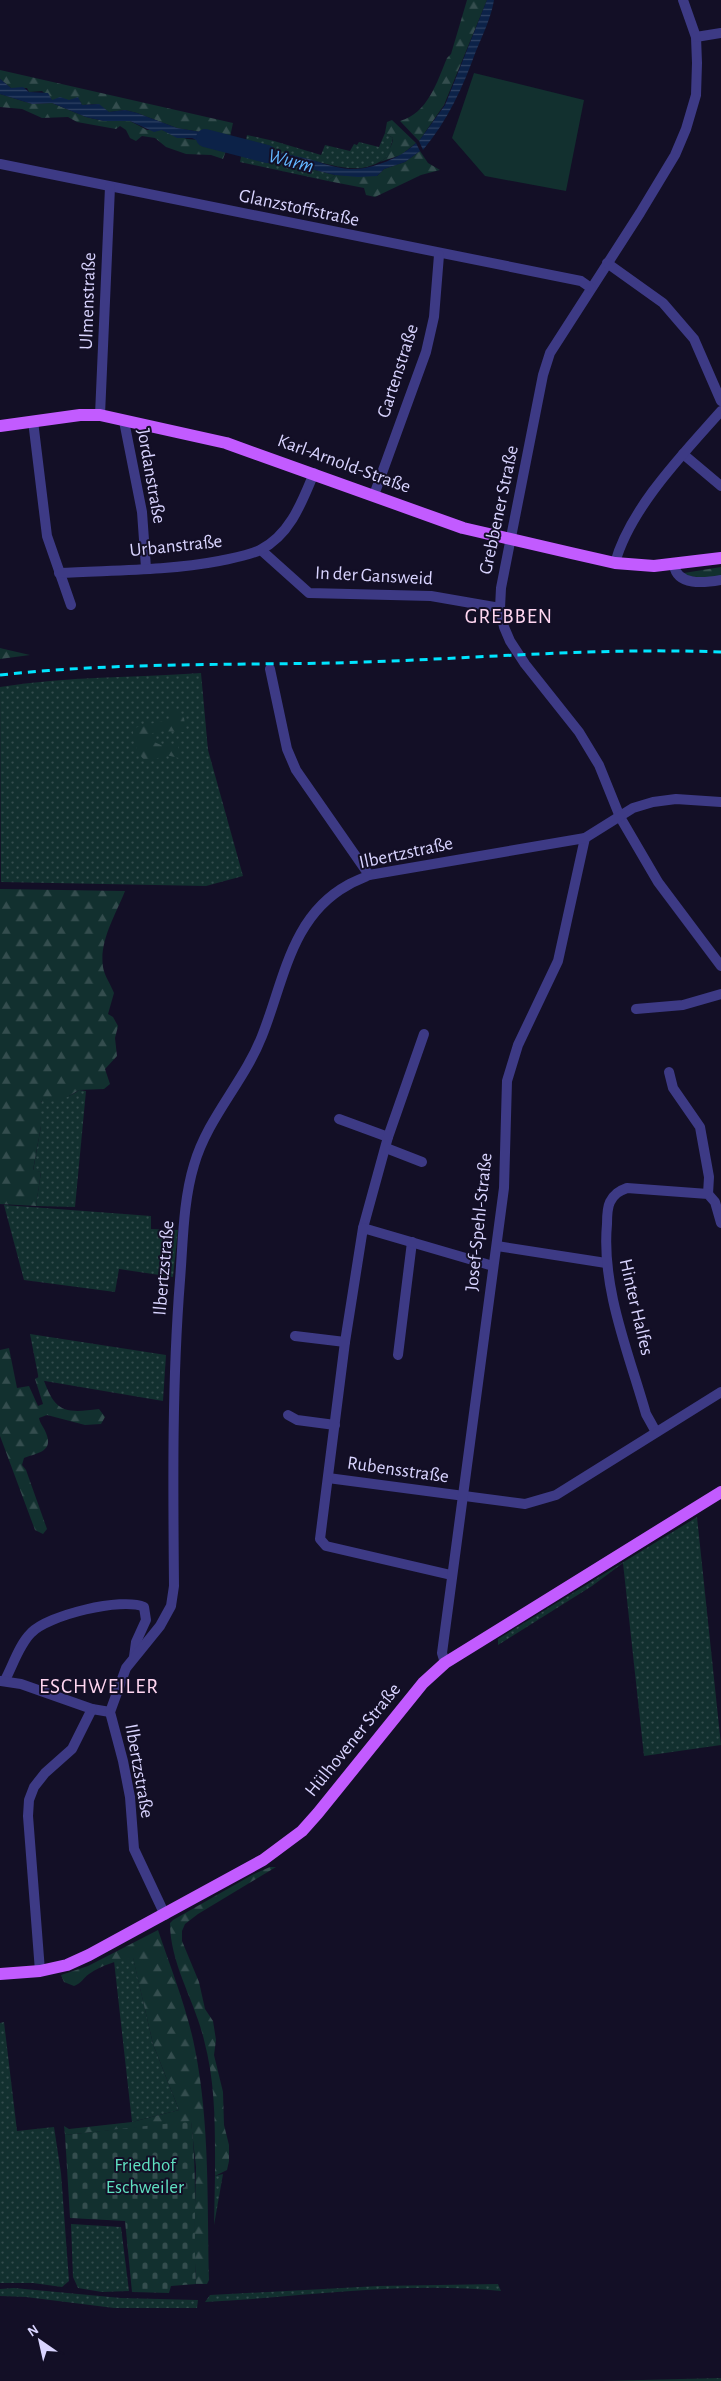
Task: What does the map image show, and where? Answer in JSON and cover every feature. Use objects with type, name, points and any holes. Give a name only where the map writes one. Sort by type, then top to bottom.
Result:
[{"type":"main road","name":"Karl-Arnold-Straße","points":[[0,426],[80,415],[100,415],[226,443],[464,528],[615,563],[654,566],[721,558]]},
{"type":"main road","name":"Hülhovener Straße","points":[[0,1974],[40,1970],[74,1961],[164,1915],[263,1860],[302,1831],[423,1683],[445,1662],[721,1492]]},
{"type":"street","name":"Grebbener Straße","points":[[683,0],[696,37],[696,95],[686,129],[675,155],[550,353],[543,376],[501,588],[500,608],[510,641],[525,664],[579,732],[599,765],[620,817],[658,882],[721,966]]},
{"type":"street","points":[[696,37],[721,33]]},
{"type":"street","name":"Glanzstoffstraße","points":[[0,164],[581,282],[591,288]]},
{"type":"street","name":"Ulmenstraße","points":[[100,415],[110,187]]},
{"type":"street","name":"Gartenstraße","points":[[374,495],[426,352],[434,317],[439,254]]},
{"type":"street","points":[[607,263],[663,303],[694,339],[721,401]]},
{"type":"street","points":[[615,563],[621,542],[640,510],[683,454],[721,411]]},
{"type":"street","points":[[33,421],[47,536],[71,605]]},
{"type":"street","name":"Jordanstraße","points":[[124,421],[142,512],[146,568]]},
{"type":"street","points":[[683,454],[721,486]]},
{"type":"street","name":"Urbanstraße","points":[[59,573],[191,566],[244,556],[261,550],[285,530],[297,514],[314,473]]},
{"type":"street","name":"In der Gansweid","points":[[261,550],[309,593],[432,596],[500,608]]},
{"type":"street","points":[[674,565],[675,573],[679,578],[703,582],[721,580]]},
{"type":"street","points":[[270,669],[287,749],[296,770],[369,875]]},
{"type":"street","points":[[585,838],[633,808],[653,802],[676,799],[721,802]]},
{"type":"street","name":"Ilbertzstraße","points":[[164,1915],[134,1849],[127,1779],[110,1712],[118,1686],[134,1658],[160,1626],[171,1606],[174,1586],[172,1448],[174,1364],[187,1200],[193,1167],[200,1144],[212,1121],[250,1061],[258,1044],[292,948],[302,928],[313,912],[328,899],[347,885],[369,875],[585,838]]},
{"type":"street","name":"Josef-Spehl-Straße","points":[[445,1662],[442,1653],[504,1188],[507,1080],[518,1045],[558,961],[585,838]]},
{"type":"street","points":[[636,1009],[684,1005],[721,994]]},
{"type":"street","points":[[424,1034],[388,1137],[372,1188],[363,1228],[345,1342],[320,1539],[326,1546],[452,1575]]},
{"type":"street","points":[[669,1072],[673,1088],[700,1127],[708,1177],[708,1194],[715,1202],[721,1223]]},
{"type":"street","points":[[339,1119],[388,1137]]},
{"type":"street","points":[[386,1148],[422,1162]]},
{"type":"street","name":"Hinter Halfes","points":[[656,1432],[646,1414],[610,1289],[605,1241],[609,1203],[616,1193],[627,1188],[708,1194]]},
{"type":"street","points":[[363,1228],[494,1266]]},
{"type":"street","points":[[398,1355],[412,1242]]},
{"type":"street","points":[[497,1246],[606,1263]]},
{"type":"street","points":[[295,1336],[345,1342]]},
{"type":"street","points":[[463,1496],[525,1504],[539,1502],[556,1495],[721,1392]]},
{"type":"street","points":[[288,1415],[297,1420],[335,1425]]},
{"type":"street","name":"Rubensstraße","points":[[328,1478],[463,1496]]},
{"type":"street","points":[[110,1712],[92,1710],[3,1681],[21,1647],[30,1633],[38,1626],[59,1617],[107,1606],[136,1604],[144,1607],[146,1620],[136,1642],[134,1658]]},
{"type":"street","points":[[40,1970],[28,1816],[29,1800],[34,1787],[45,1773],[72,1749],[92,1710]]},
{"type":"green space","points":[[467,0],[487,0],[444,105],[419,141],[400,121],[418,111],[430,96],[447,58],[451,54]]},
{"type":"green space","points":[[0,70],[233,123],[230,137],[177,128],[125,110],[109,112],[96,104],[82,105],[80,101],[52,100],[42,91],[29,92],[27,88],[11,88],[0,79]]},
{"type":"green space","points":[[474,73],[584,100],[566,191],[485,176],[452,138]]},
{"type":"green space","points":[[0,94],[32,104],[52,103],[86,117],[104,121],[130,121],[147,130],[162,130],[187,139],[199,140],[207,146],[214,148],[222,145],[227,148],[223,159],[211,155],[186,154],[166,147],[155,138],[142,136],[136,141],[130,138],[126,130],[120,126],[116,129],[77,122],[68,117],[42,118],[22,109],[0,107]]},
{"type":"green space","points":[[392,120],[416,143],[401,155],[380,162],[388,156],[392,143],[393,138],[385,133],[387,122]]},
{"type":"green space","points":[[385,133],[393,138],[388,156],[368,167],[358,168],[338,166],[245,144],[247,135],[321,155],[325,145],[350,151],[354,144],[357,145],[359,142],[379,147]]},
{"type":"green space","points":[[420,151],[428,163],[440,170],[421,175],[375,197],[366,195],[364,188],[328,181],[335,175],[377,176],[384,169],[405,162]]},
{"type":"green space","points":[[242,152],[335,175],[328,181],[240,162]]},
{"type":"green space","points":[[721,567],[721,576],[712,578],[684,576],[684,573]]},
{"type":"green space","points":[[0,648],[4,649],[30,655],[0,659]]},
{"type":"green space","points":[[201,673],[208,750],[243,876],[206,886],[1,882],[0,687],[75,679]]},
{"type":"green space","points":[[175,710],[184,718],[186,732],[158,731],[151,734],[154,742],[161,745],[178,744],[179,758],[166,755],[148,762],[144,760],[138,752],[133,729],[169,719],[171,711]]},
{"type":"green space","points":[[0,889],[125,891],[109,928],[102,957],[106,977],[114,993],[108,1014],[113,1017],[118,1026],[115,1038],[117,1056],[105,1069],[110,1084],[104,1089],[79,1090],[64,1099],[53,1100],[43,1098],[41,1103],[41,1126],[33,1170],[41,1172],[36,1206],[0,1204]]},
{"type":"green space","points":[[79,1090],[86,1091],[75,1207],[36,1206],[41,1172],[33,1171],[41,1126],[41,1103],[43,1097],[62,1098]]},
{"type":"green space","points":[[4,1205],[151,1216],[151,1229],[178,1230],[173,1277],[119,1269],[115,1292],[24,1280]]},
{"type":"green space","points":[[30,1334],[166,1355],[163,1401],[39,1380]]},
{"type":"green space","points":[[9,1348],[17,1388],[29,1386],[38,1406],[43,1404],[35,1379],[42,1375],[51,1396],[61,1407],[76,1411],[99,1409],[105,1417],[101,1424],[85,1425],[47,1415],[39,1418],[46,1433],[48,1444],[43,1451],[24,1458],[22,1465],[26,1470],[47,1529],[43,1534],[35,1530],[0,1436],[0,1350]]},
{"type":"green space","points":[[697,1517],[721,1745],[644,1756],[623,1563],[592,1586],[498,1645],[498,1639]]},
{"type":"green space","points":[[270,1867],[276,1867],[198,1914],[185,1924],[182,1931],[182,1941],[199,1982],[205,2009],[213,2021],[216,2040],[214,2055],[223,2092],[224,2125],[229,2145],[229,2161],[227,2170],[215,2176],[214,2107],[208,2057],[200,2025],[178,1968],[171,1938],[170,1923],[252,1875]]},
{"type":"green space","points":[[158,1930],[188,2019],[200,2078],[207,2164],[209,2280],[207,2284],[196,2284],[194,2242],[196,2167],[191,2122],[65,2135],[64,2126],[69,2129],[132,2122],[179,2110],[153,2044],[133,1958],[99,1968],[74,1986],[64,1982],[61,1975],[88,1966]]},
{"type":"green space","points":[[133,1957],[153,2044],[179,2110],[132,2122],[114,1961]]},
{"type":"green space","points":[[4,2022],[17,2131],[54,2127],[61,2173],[69,2281],[62,2287],[33,2283],[0,2283],[0,2023]]},
{"type":"green space","name":"Friedhof Eschweiler","points":[[191,2121],[194,2162],[196,2284],[171,2286],[169,2293],[132,2292],[125,2221],[70,2218],[65,2135]]},
{"type":"green space","points":[[223,2174],[214,2225],[215,2176]]},
{"type":"green space","points":[[71,2224],[121,2227],[129,2291],[102,2292],[78,2288],[73,2277]]},
{"type":"green space","points":[[498,2284],[501,2291],[464,2288],[390,2289],[205,2302],[210,2295],[379,2286]]},
{"type":"green space","points":[[14,2288],[121,2298],[198,2300],[197,2308],[114,2308],[26,2297],[0,2296],[0,2289]]},
{"type":"green space","points":[[721,2378],[721,2381],[602,2381]]},
{"type":"water","points":[[487,0],[494,0],[491,13],[466,77],[440,127],[423,150],[419,141],[445,105]]},
{"type":"water","points":[[0,79],[11,88],[23,87],[29,92],[48,93],[52,100],[60,97],[69,100],[78,97],[82,105],[99,104],[109,112],[125,110],[177,128],[230,137],[227,148],[222,145],[214,148],[192,138],[177,138],[162,130],[154,132],[130,121],[104,121],[86,117],[52,103],[32,104],[0,94]]},
{"type":"water","points":[[416,143],[420,151],[405,162],[384,169],[377,176],[358,177],[335,175],[242,152],[245,144],[334,166],[358,169],[394,158]]},
{"type":"waterway","name":"Wurm","points":[[205,138],[267,154]]},
{"type":"railway","points":[[0,675],[124,666],[332,663],[575,652],[721,652]]},
{"type":"district","name":"GREBBEN","points":[[509,616]]},
{"type":"district","name":"ESCHWEILER","points":[[99,1686]]}]
